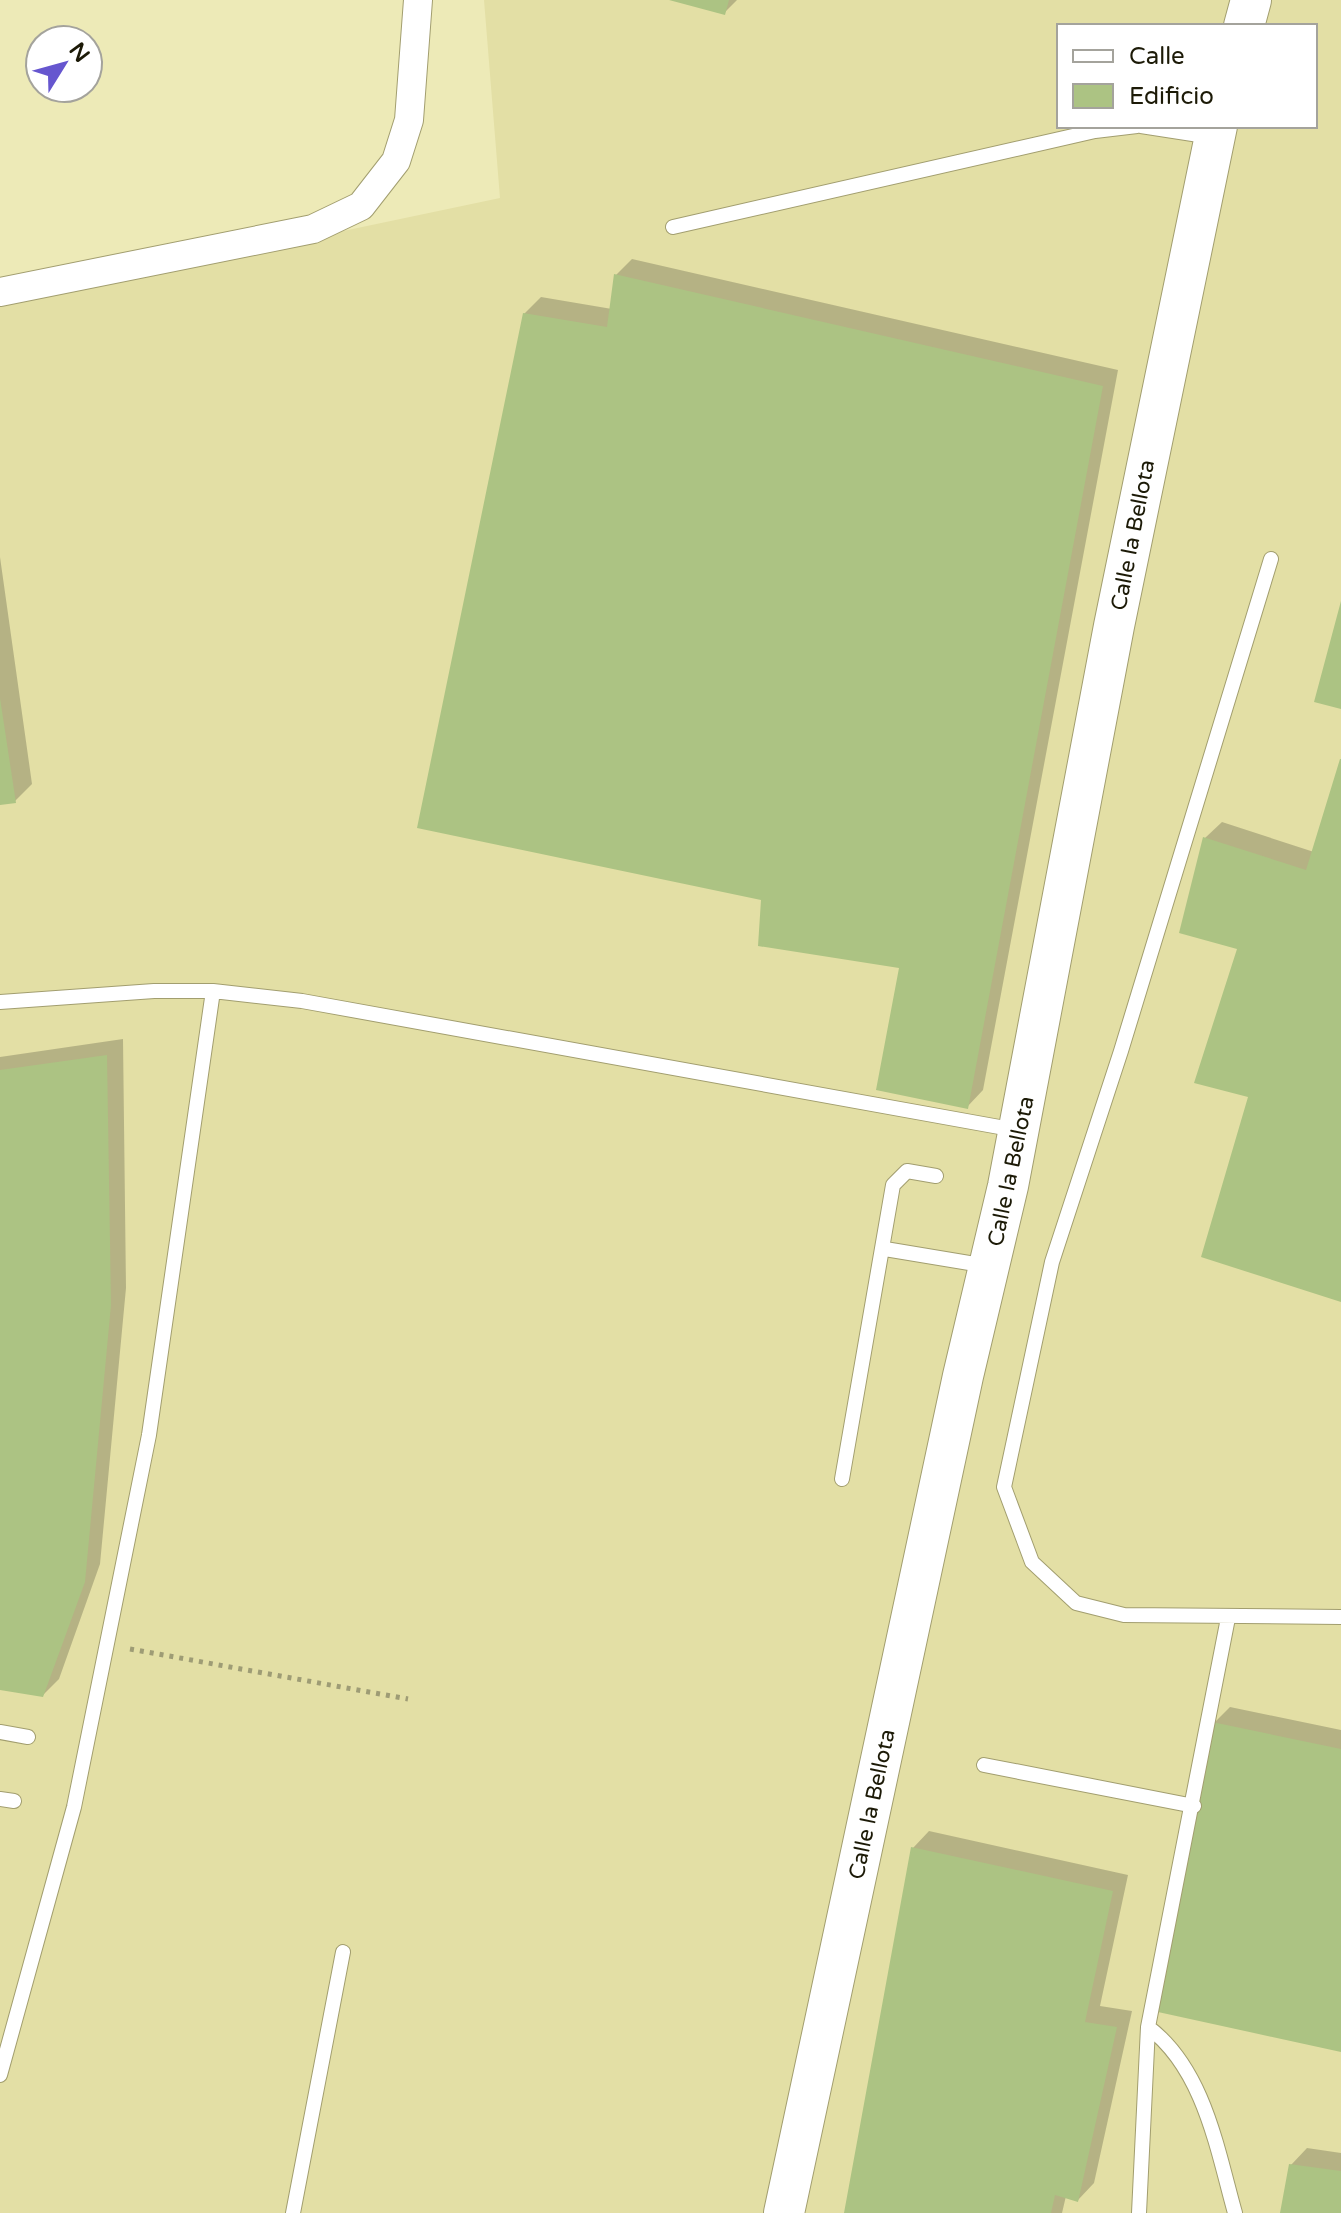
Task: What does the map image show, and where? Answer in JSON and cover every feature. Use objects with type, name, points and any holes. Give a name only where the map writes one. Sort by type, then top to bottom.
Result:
[{"type":"street","points":[[0,292],[313,229],[361,206],[396,161],[409,120],[418,0]]},
{"type":"street","points":[[1245,24],[1251,0]]},
{"type":"street","name":"Calle la Bellota","points":[[784,2213],[1019,1130],[1111,641],[1216,132]]},
{"type":"lane","points":[[673,227],[1095,131],[1121,128]]},
{"type":"lane","points":[[1165,128],[1216,132]]},
{"type":"lane","points":[[1271,559],[1121,1051],[1052,1262],[1004,1487],[1032,1562],[1076,1603],[1124,1615],[1341,1617]]},
{"type":"lane","points":[[0,1002],[154,991],[213,991],[302,1001],[966,1124],[1019,1130]]},
{"type":"lane","points":[[0,2075],[74,1807],[149,1435],[213,991]]},
{"type":"lane","points":[[842,1479],[885,1249],[893,1185],[907,1171],[936,1176]]},
{"type":"lane","points":[[885,1249],[989,1267]]},
{"type":"lane","points":[[1139,2213],[1148,2027],[1194,1806],[1228,1618]]},
{"type":"lane","points":[[0,1732],[28,1737]]},
{"type":"lane","points":[[984,1765],[1194,1806]]},
{"type":"lane","points":[[293,2213],[343,1952]]},
{"type":"lane","points":[[1148,2027],[1174,2051],[1198,2096],[1235,2213]]},
{"type":"path","points":[[106,1645],[408,1699]]},
{"type":"shaded area","points":[[484,0],[1341,0],[1341,2213],[0,2213],[0,303],[500,198]]},
{"type":"building","points":[[669,0],[729,0],[725,15]]},
{"type":"building","points":[[614,274],[1103,386],[968,1109],[876,1090],[899,968],[758,946],[761,900],[417,828],[523,313],[607,327]]},
{"type":"building","points":[[1341,601],[1341,709],[1314,702]]},
{"type":"building","points":[[0,698],[16,803],[0,805]]},
{"type":"building","points":[[1340,759],[1341,1302],[1201,1257],[1248,1097],[1194,1083],[1237,949],[1179,933],[1203,837],[1306,870]]},
{"type":"building","points":[[107,1055],[111,1305],[85,1582],[43,1697],[0,1690],[0,1070]]},
{"type":"building","points":[[1212,1722],[1341,1749],[1341,2052],[1158,2012]]},
{"type":"building","points":[[911,1847],[1113,1891],[1085,2022],[1117,2027],[1078,2202],[1055,2195],[1051,2213],[844,2213]]},
{"type":"building","points":[[1289,2164],[1341,2171],[1341,2213],[1280,2213]]}]
